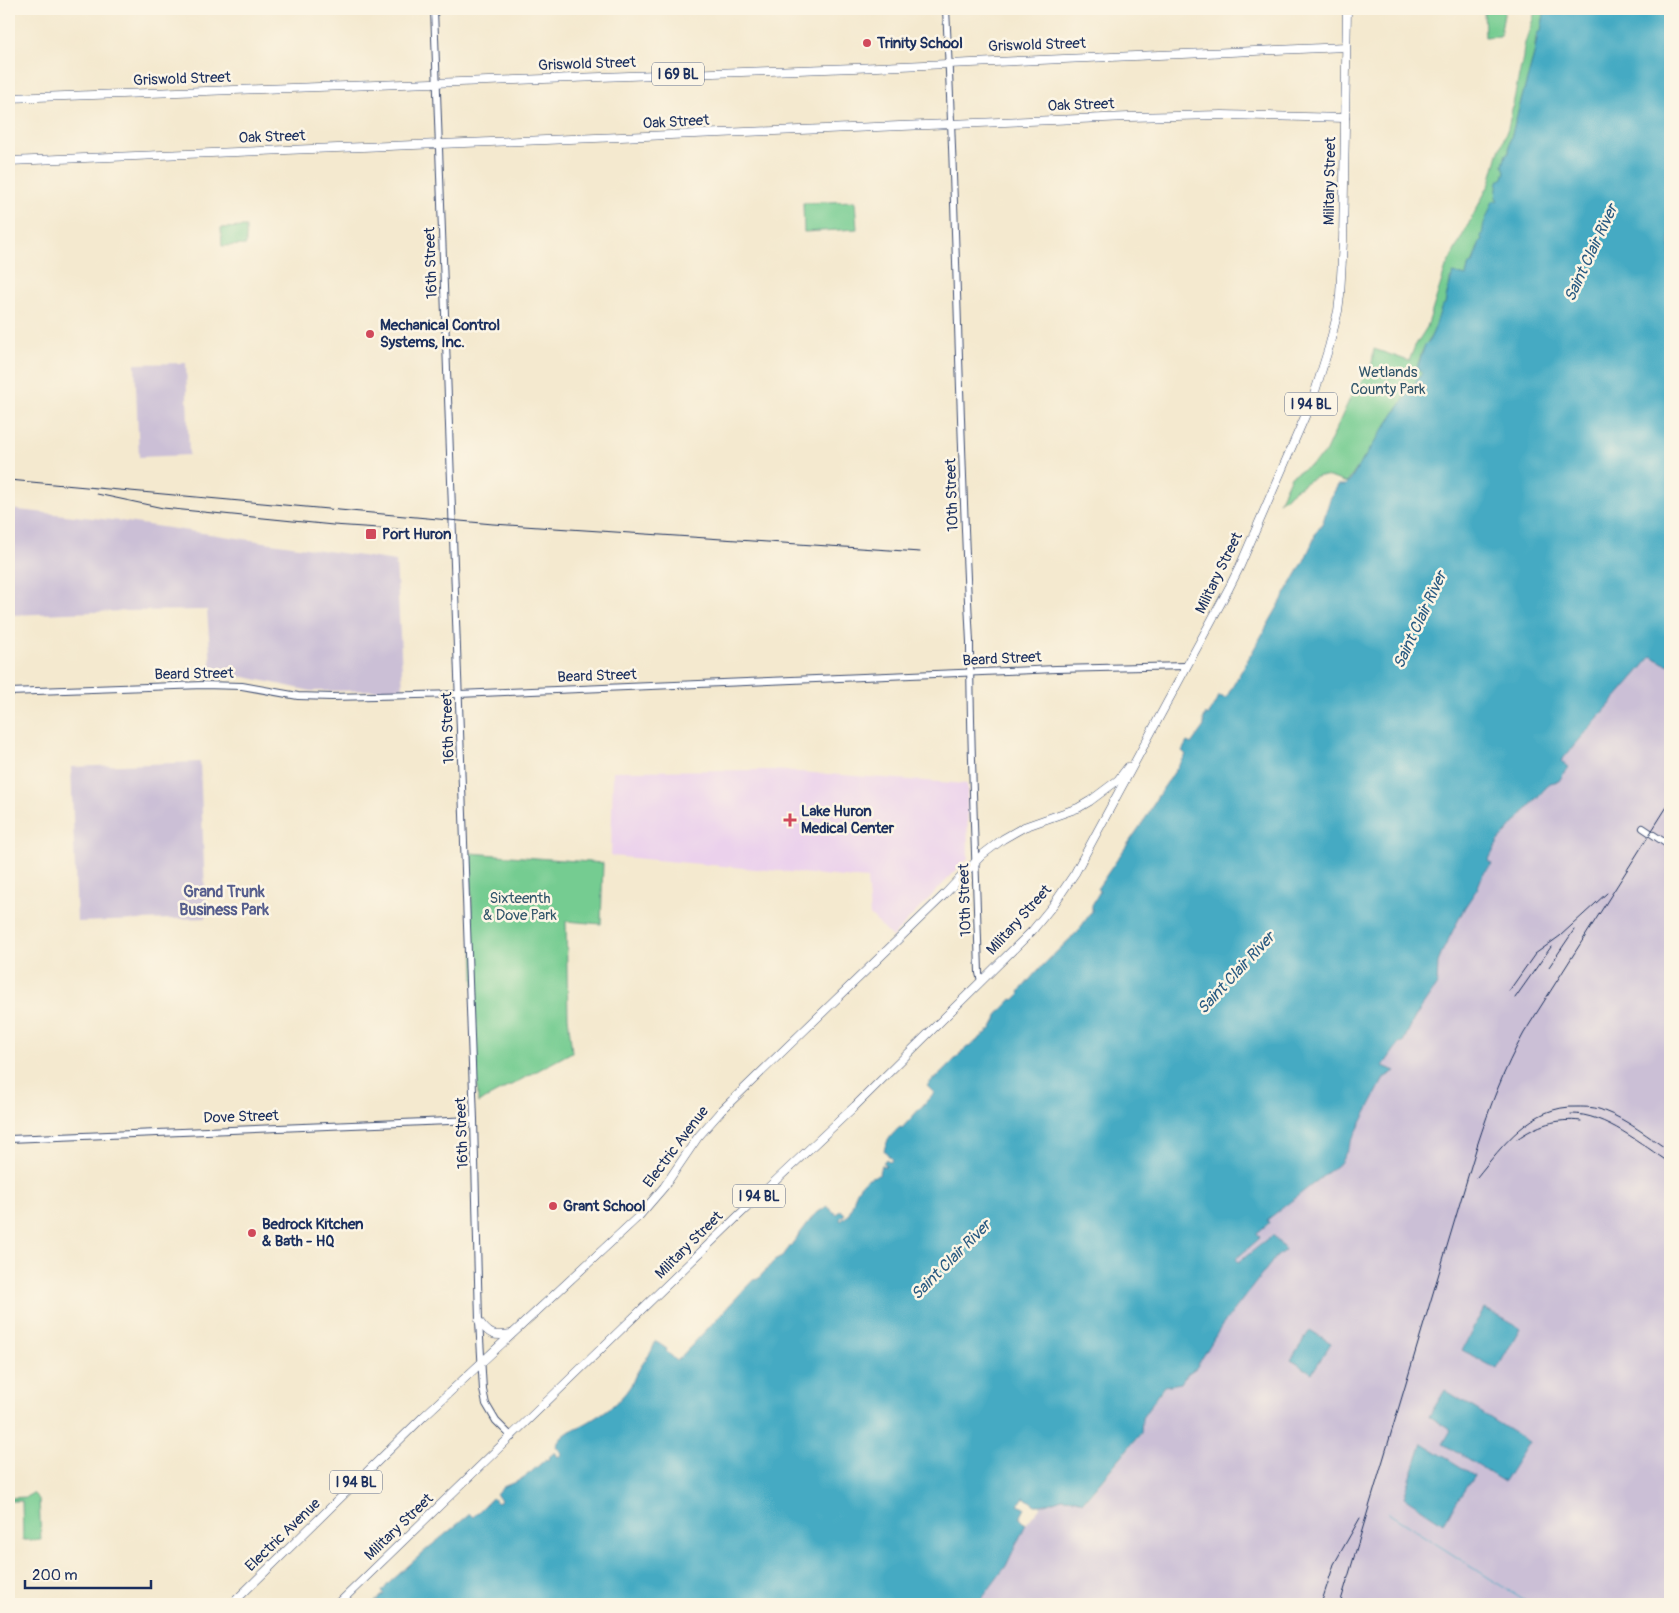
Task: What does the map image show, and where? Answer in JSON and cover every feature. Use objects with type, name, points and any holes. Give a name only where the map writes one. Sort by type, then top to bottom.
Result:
[{"type":"main road","name":"Military Street","points":[[338,1604],[738,1216],[855,1106],[1032,931],[1054,904],[1075,873],[1240,566],[1306,417],[1329,347],[1338,311],[1343,241],[1347,9]]},
{"type":"main road","name":"Griswold Street","points":[[9,98],[1346,47]]},
{"type":"main road","name":"Oak Street","points":[[9,161],[1171,116],[1345,118]]},
{"type":"main road","name":"Electric Avenue","points":[[232,1604],[422,1417],[639,1216],[664,1187],[698,1137],[720,1111],[976,862],[1013,833],[1024,827],[1078,808],[1104,792],[1118,780],[1138,756]]},
{"type":"main road","points":[[1104,792],[1110,798],[1111,809]]},
{"type":"main road","points":[[479,1321],[492,1334],[502,1336],[513,1333]]},
{"type":"street","name":"16th Street","points":[[434,9],[474,1120],[479,1321],[483,1390],[486,1404],[496,1421],[512,1437]]},
{"type":"street","name":"10th Street","points":[[946,9],[981,981]]},
{"type":"street","name":"Beard Street","points":[[9,692],[203,684],[242,686],[310,697],[459,694],[1187,666]]},
{"type":"street","points":[[1643,828],[1670,846]]},
{"type":"street","name":"Dove Street","points":[[9,1139],[474,1120]]},
{"type":"shaded area","points":[[186,363],[189,455],[139,457],[135,364]]},
{"type":"shaded area","points":[[9,509],[120,521],[396,561],[403,690],[311,691],[245,677],[212,677],[207,610],[9,615]]},
{"type":"shaded area","points":[[1652,656],[1670,665],[1670,1604],[978,1604],[1006,1566],[1026,1524],[1042,1505],[1062,1498],[1077,1499],[1084,1502],[1141,1434],[1142,1418],[1165,1386],[1181,1383],[1187,1374],[1196,1368],[1221,1327],[1275,1258],[1285,1250],[1273,1235],[1239,1262],[1236,1259],[1260,1238],[1256,1233],[1269,1224],[1267,1220],[1341,1162],[1384,1078],[1394,1071],[1383,1066],[1400,1042],[1402,1043],[1438,967],[1441,954],[1465,907],[1477,889],[1483,874],[1491,864],[1488,862],[1498,842],[1550,783],[1561,761]]},
{"type":"shaded area","points":[[200,762],[206,918],[77,922],[71,767]]},
{"type":"shaded area","name":"Lake Huron Medical Center","points":[[772,770],[967,784],[968,858],[892,937],[870,915],[867,879],[611,856],[613,771]]},
{"type":"green space","points":[[1484,9],[1505,9],[1500,36],[1485,37]]},
{"type":"green space","name":"Wetlands County Park","points":[[1535,9],[1545,9],[1541,31],[1536,37],[1534,55],[1510,141],[1509,153],[1506,155],[1503,166],[1505,171],[1498,200],[1490,210],[1484,226],[1482,240],[1472,264],[1469,264],[1466,276],[1452,277],[1450,279],[1445,304],[1442,306],[1436,326],[1423,349],[1417,368],[1423,372],[1347,483],[1330,477],[1315,477],[1279,502],[1291,476],[1312,464],[1325,453],[1352,394],[1355,393],[1372,363],[1374,349],[1409,361],[1415,346],[1427,327],[1446,267],[1490,183],[1508,128],[1525,45]]},
{"type":"green space","points":[[855,201],[857,229],[804,232],[803,203]]},
{"type":"green space","points":[[246,227],[246,245],[222,246],[221,228]]},
{"type":"green space","name":"Sixteenth & Dove Park","points":[[470,853],[603,863],[601,924],[566,921],[568,1017],[572,1052],[478,1103]]},
{"type":"green space","points":[[33,1493],[39,1499],[41,1540],[23,1540],[22,1501],[9,1501],[9,1498],[26,1497]]},
{"type":"water","name":"Saint Clair River","points":[[1545,9],[1670,9],[1670,665],[1652,656],[1561,761],[1568,767],[1559,781],[1550,783],[1498,842],[1488,861],[1492,864],[1483,874],[1477,889],[1465,907],[1441,954],[1438,963],[1437,985],[1415,1017],[1402,1044],[1400,1042],[1383,1066],[1395,1071],[1384,1078],[1341,1162],[1267,1220],[1269,1223],[1257,1233],[1260,1238],[1236,1259],[1239,1262],[1273,1235],[1285,1250],[1275,1258],[1221,1327],[1196,1368],[1187,1374],[1181,1383],[1164,1386],[1142,1418],[1141,1433],[1083,1502],[1077,1499],[1062,1498],[1042,1505],[1035,1505],[1024,1497],[1018,1505],[1025,1508],[1020,1518],[1026,1524],[1006,1566],[978,1604],[372,1604],[384,1594],[382,1592],[388,1584],[470,1514],[473,1517],[492,1498],[498,1503],[501,1500],[496,1495],[503,1487],[518,1481],[530,1473],[546,1459],[548,1460],[555,1452],[558,1457],[562,1454],[556,1446],[562,1437],[606,1411],[621,1398],[650,1353],[655,1341],[667,1349],[666,1351],[677,1361],[753,1280],[758,1279],[774,1261],[782,1257],[814,1215],[827,1206],[836,1214],[841,1210],[845,1214],[840,1219],[841,1221],[849,1213],[860,1186],[869,1178],[880,1174],[881,1165],[886,1166],[883,1163],[886,1159],[890,1162],[892,1160],[884,1150],[887,1143],[890,1137],[900,1127],[902,1128],[934,1093],[927,1086],[967,1047],[991,1029],[997,1015],[1012,999],[1014,1000],[1020,994],[1019,992],[1037,971],[1078,931],[1092,911],[1092,905],[1100,891],[1097,889],[1186,755],[1182,751],[1187,742],[1191,744],[1204,726],[1203,720],[1206,714],[1208,716],[1219,696],[1226,698],[1304,561],[1315,533],[1323,522],[1330,499],[1338,485],[1345,485],[1350,481],[1422,373],[1417,368],[1425,345],[1434,330],[1442,306],[1445,304],[1453,273],[1466,276],[1469,264],[1473,263],[1482,240],[1484,223],[1493,201],[1498,200],[1496,198],[1498,181],[1503,178],[1505,171],[1503,166],[1506,154],[1509,153],[1510,141],[1534,55],[1538,32],[1541,31]]},
{"type":"water","points":[[1484,1308],[1520,1328],[1497,1369],[1462,1350]]},
{"type":"water","points":[[1310,1330],[1331,1343],[1312,1373],[1291,1360]]},
{"type":"water","points":[[1445,1390],[1529,1442],[1504,1482],[1443,1444],[1451,1430],[1429,1416]]},
{"type":"water","points":[[1422,1443],[1474,1475],[1443,1523],[1404,1497]]},
{"type":"waterway","points":[[1388,1513],[1528,1603]]},
{"type":"railway","points":[[9,480],[493,524],[920,552]]},
{"type":"railway","points":[[97,494],[163,508],[333,525],[409,530]]},
{"type":"railway","points":[[1340,1604],[1477,1146],[1498,1088],[1524,1033],[1670,802]]},
{"type":"railway","points":[[1509,991],[1535,954],[1560,936],[1607,893]]},
{"type":"railway","points":[[1549,967],[1574,930]]},
{"type":"railway","points":[[1515,998],[1551,947]]},
{"type":"railway","points":[[1477,1177],[1497,1152],[1520,1129],[1532,1120],[1561,1108],[1594,1108],[1612,1114],[1670,1151]]},
{"type":"railway","points":[[1571,1114],[1584,1115],[1610,1124],[1670,1163]]},
{"type":"railway","points":[[1517,1139],[1547,1124],[1572,1120],[1581,1121]]},
{"type":"railway","points":[[1321,1604],[1334,1564],[1360,1518]]},
{"type":"place","name":"Trinity School","points":[[867,43]]},
{"type":"place","name":"Mechanical Control Systems, Inc.","points":[[370,334]]},
{"type":"place","name":"Port Huron","points":[[371,534]]},
{"type":"place","name":"Lake Huron Medical Center","points":[[790,820]]},
{"type":"place","name":"Grant School","points":[[553,1206]]},
{"type":"place","name":"Bedrock Kitchen & Bath - HQ","points":[[252,1233]]},
{"type":"district","name":"Grand Trunk Business Park","points":[[224,901]]}]
